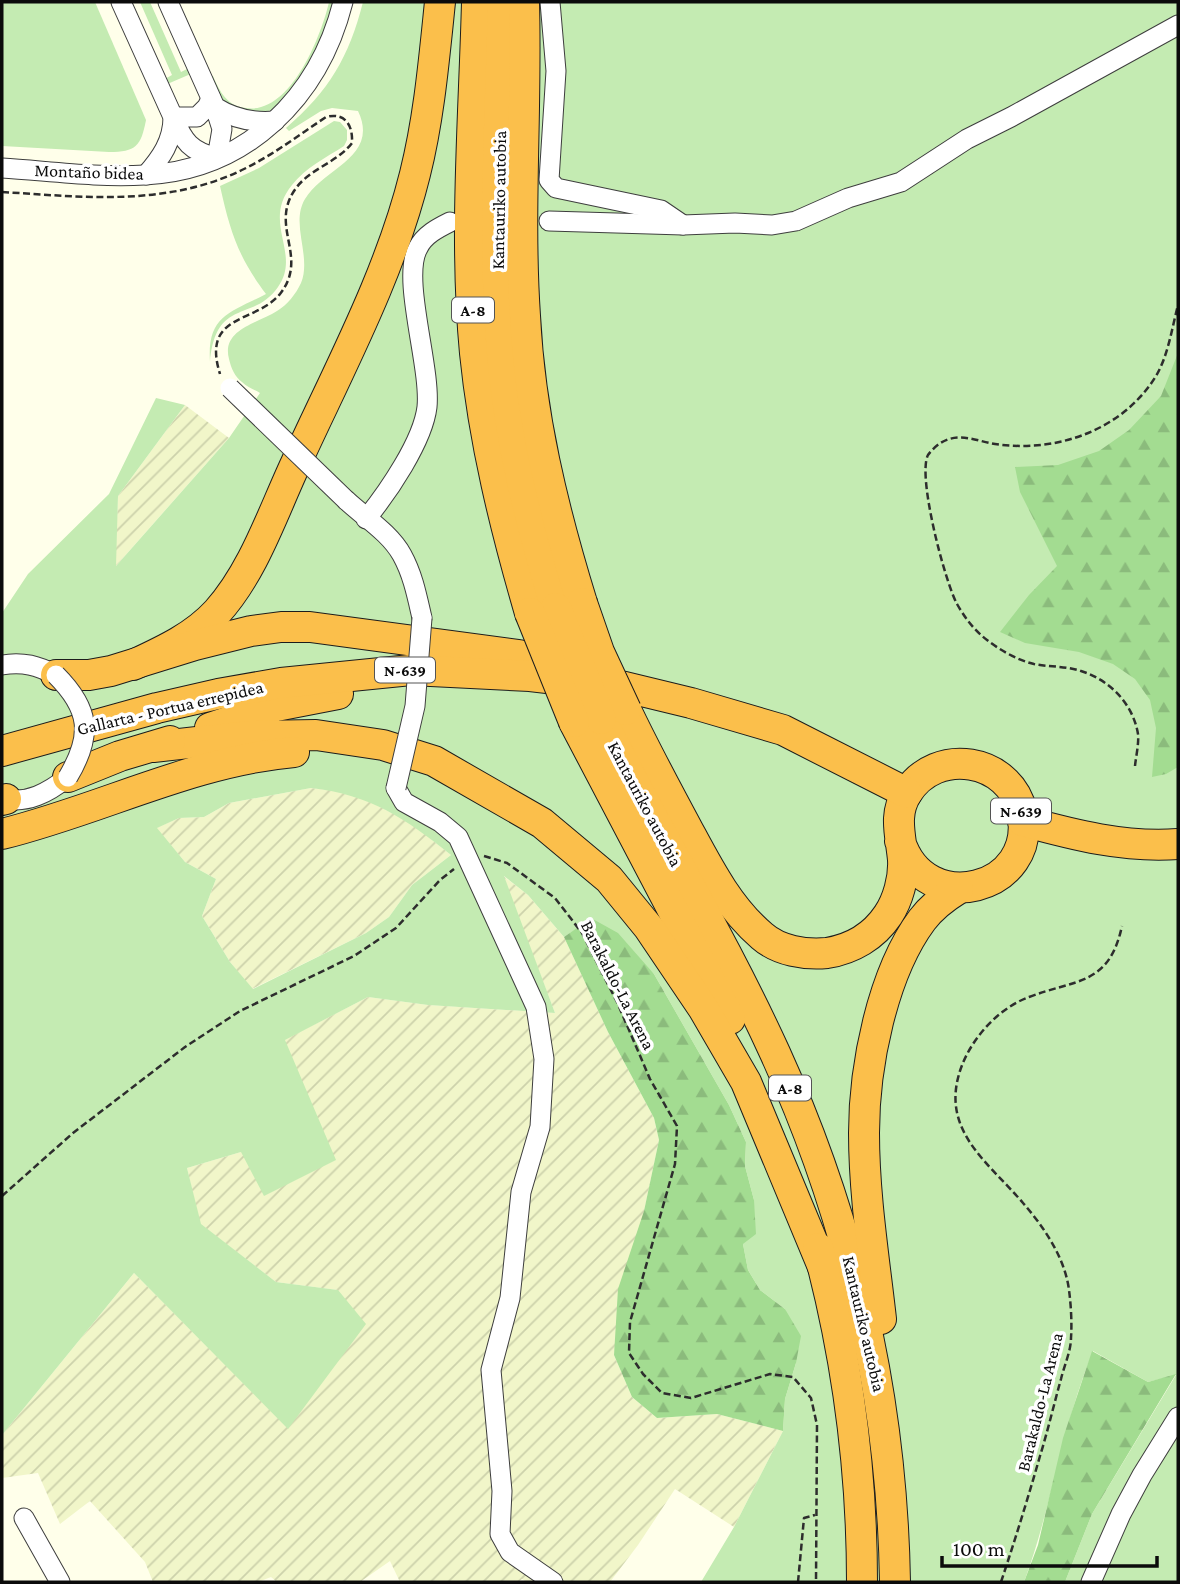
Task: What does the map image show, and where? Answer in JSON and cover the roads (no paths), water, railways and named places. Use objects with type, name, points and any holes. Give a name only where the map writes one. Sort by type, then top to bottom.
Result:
[{"type":"highway","points":[[133,665],[193,633],[215,614],[234,591],[269,520],[361,320],[396,234],[415,176],[429,106],[440,2]]},
{"type":"highway","name":"Kantauriko autobia","points":[[477,2],[471,219],[475,350],[483,417],[494,479],[556,608]]},
{"type":"highway","name":"Kantauriko autobia","points":[[503,2],[497,220],[502,355],[519,473],[556,608],[580,673],[606,710],[775,1052],[803,1120],[841,1228],[861,1302],[881,1400],[891,1490],[895,1582]]},
{"type":"highway","points":[[524,2],[525,317],[533,403],[561,534],[556,608]]},
{"type":"highway","points":[[56,675],[89,675],[251,631],[310,626],[519,655],[566,666],[606,710],[673,804],[733,908],[764,938],[785,949],[814,954],[852,946],[880,926],[890,913],[900,890],[903,862],[899,816],[907,793]]},
{"type":"highway","name":"Gallarta - Portua errepidea","points":[[2,751],[218,694],[281,683],[411,670],[530,676],[606,710],[691,703],[783,730],[907,793]]},
{"type":"highway","points":[[68,776],[120,756],[276,706],[371,688],[440,684],[606,710]]},
{"type":"highway","name":"Kantauriko autobia","points":[[606,710],[725,1009],[785,1143],[805,1201],[823,1266],[837,1334],[855,1456],[862,1582]]},
{"type":"highway","points":[[153,747],[250,736],[316,735],[383,745],[433,761],[542,823],[609,879],[649,928],[703,1008],[746,1083],[823,1266]]},
{"type":"highway","points":[[2,834],[34,826],[192,772],[240,759],[292,752],[358,753],[429,768],[488,790]]},
{"type":"highway","name":"N-639","points":[[907,793],[923,775],[933,769],[957,763],[981,766],[1002,779],[1010,788],[1021,809],[1023,821],[1020,845],[1001,874],[981,885],[958,888]]},
{"type":"highway","name":"N-639","points":[[1023,821],[1082,837],[1125,843],[1178,844]]},
{"type":"highway","points":[[900,841],[907,858],[919,873],[935,883],[958,888]]},
{"type":"highway","points":[[891,1490],[895,1449],[867,1201],[864,1132],[866,1091],[876,1035],[887,995],[906,947],[923,919],[958,888]]},
{"type":"street","points":[[121,2],[181,134],[190,146],[200,153],[217,158],[222,130],[213,103],[168,2]]},
{"type":"street","name":"Montaño bidea","points":[[2,168],[146,175],[181,170],[217,158],[255,137],[275,121],[305,88],[330,45],[342,2]]},
{"type":"street","points":[[550,2],[556,71],[550,180],[556,188],[661,210],[682,225]]},
{"type":"street","points":[[549,221],[772,225],[796,221],[848,198],[901,182],[967,139],[1178,25]]},
{"type":"street","points":[[173,117],[197,117],[213,103]]},
{"type":"street","points":[[213,103],[244,120],[275,121]]},
{"type":"street","points":[[146,175],[168,144],[173,129],[173,117]]},
{"type":"street","points":[[366,519],[385,496],[423,426],[428,386],[413,276],[417,249],[433,230],[450,222]]},
{"type":"street","points":[[230,388],[401,552],[414,582],[422,618],[415,706],[396,788],[404,802],[440,822],[458,837],[536,1007],[544,1059],[540,1128],[521,1192],[510,1298],[491,1370],[502,1490],[500,1534],[510,1552],[553,1582]]},
{"type":"street","points":[[3,799],[29,799],[51,791],[68,776],[80,757],[85,734],[82,712],[72,691],[56,675],[37,665],[6,659]]},
{"type":"street","points":[[1091,1582],[1121,1514],[1178,1417]]},
{"type":"street","points":[[24,1518],[60,1582]]}]
